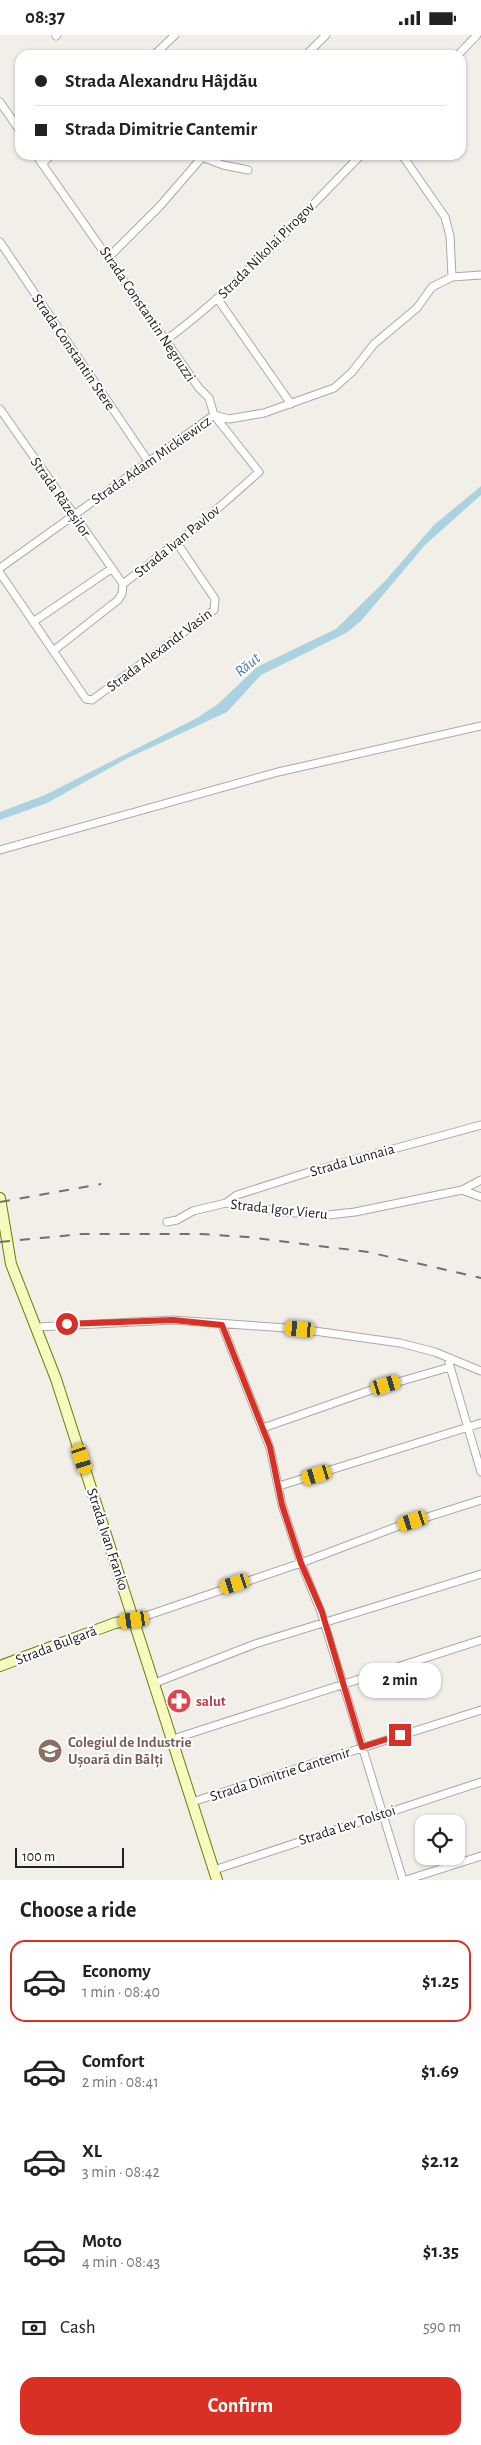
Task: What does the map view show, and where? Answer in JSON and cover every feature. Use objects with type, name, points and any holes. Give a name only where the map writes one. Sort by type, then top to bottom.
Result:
[{"type":"main road","name":"Strada Ivan Franko","points":[[0,1198],[11,1264],[56,1379],[218,1880]]},
{"type":"main road","name":"Strada Bulgară","points":[[0,1666],[115,1623],[134,1620]]},
{"type":"street","points":[[159,50],[175,35]]},
{"type":"street","points":[[311,50],[326,35]]},
{"type":"street","points":[[463,50],[477,35]]},
{"type":"street","points":[[1,105],[15,124]]},
{"type":"street","name":"Strada Constantin Negruzzi","points":[[39,160],[199,388],[209,398],[214,415],[259,472]]},
{"type":"street","points":[[42,164],[46,160]]},
{"type":"street","points":[[109,257],[160,206],[200,160]]},
{"type":"street","points":[[212,160],[223,165],[248,170]]},
{"type":"street","name":"Strada Nikolai Pirogov","points":[[166,340],[217,298],[356,160]]},
{"type":"street","points":[[405,160],[445,217],[450,236],[452,277]]},
{"type":"street","name":"Strada Constantin Stere","points":[[0,243],[148,461]]},
{"type":"street","name":"Strada Adam Mickiewicz","points":[[0,568],[214,415],[222,418],[237,418],[264,413],[340,384],[374,344],[417,308],[432,287],[452,277],[481,275]]},
{"type":"street","points":[[217,298],[291,404]]},
{"type":"street","name":"Strada Răzeșilor","points":[[0,409],[123,584]]},
{"type":"street","name":"Strada Ivan Pavlov","points":[[53,651],[118,600],[122,594],[123,584],[177,543],[259,472]]},
{"type":"street","name":"Strada Alexandr Vasin","points":[[53,651],[89,700],[96,699],[214,610],[215,599],[177,543]]},
{"type":"street","name":"Strada Ivan Pavlov","points":[[33,622],[111,569]]},
{"type":"street","points":[[0,573],[53,651]]},
{"type":"street","points":[[0,850],[186,796],[278,772],[481,726]]},
{"type":"street","name":"Strada Lunnaia","points":[[226,1203],[237,1195],[309,1171],[481,1125]]},
{"type":"street","name":"Strada Igor Vieru","points":[[167,1222],[177,1220],[193,1211],[226,1203],[282,1212],[328,1215],[362,1211],[462,1190],[481,1180]]},
{"type":"street","points":[[462,1190],[481,1197]]},
{"type":"street","points":[[37,1327],[138,1320],[173,1320],[290,1329],[371,1338],[419,1347],[481,1371]]},
{"type":"street","points":[[222,1325],[263,1428],[279,1486],[282,1505],[301,1563],[325,1624],[404,1880],[481,1856]]},
{"type":"street","points":[[448,1358],[481,1472]]},
{"type":"street","points":[[263,1428],[374,1389],[450,1367]]},
{"type":"street","points":[[279,1486],[481,1423]]},
{"type":"street","name":"Strada Bulgară","points":[[134,1620],[301,1563],[350,1543],[481,1500]]},
{"type":"street","points":[[155,1683],[255,1644],[325,1624],[481,1574]]},
{"type":"street","points":[[172,1739],[481,1640]]},
{"type":"street","name":"Strada Dimitrie Cantemir","points":[[192,1802],[481,1710]]},
{"type":"street","name":"Strada Lev Tolstoi","points":[[214,1869],[481,1782]]},
{"type":"water","points":[[481,486],[481,495],[425,545],[361,621],[346,633],[261,675],[227,712],[126,759],[47,803],[0,820],[0,812],[45,795],[197,718],[218,704],[257,667],[336,629],[385,581],[434,525]]},
{"type":"railway","points":[[0,1202],[101,1184]]},
{"type":"railway","points":[[0,1242],[82,1234],[200,1234],[247,1237],[368,1252],[481,1278]]},
{"type":"place","name":"salut","points":[[179,1701]]},
{"type":"place","name":"Colegiul de Industrie Ușoară din Bălți","points":[[50,1751]]},
{"type":"route","points":[[67,1324],[173,1320],[222,1325],[237,1358],[255,1411],[270,1447],[282,1505],[301,1563],[322,1612],[362,1747],[400,1735]]},
{"type":"water label","name":"Răut","points":[[247,664]]}]
